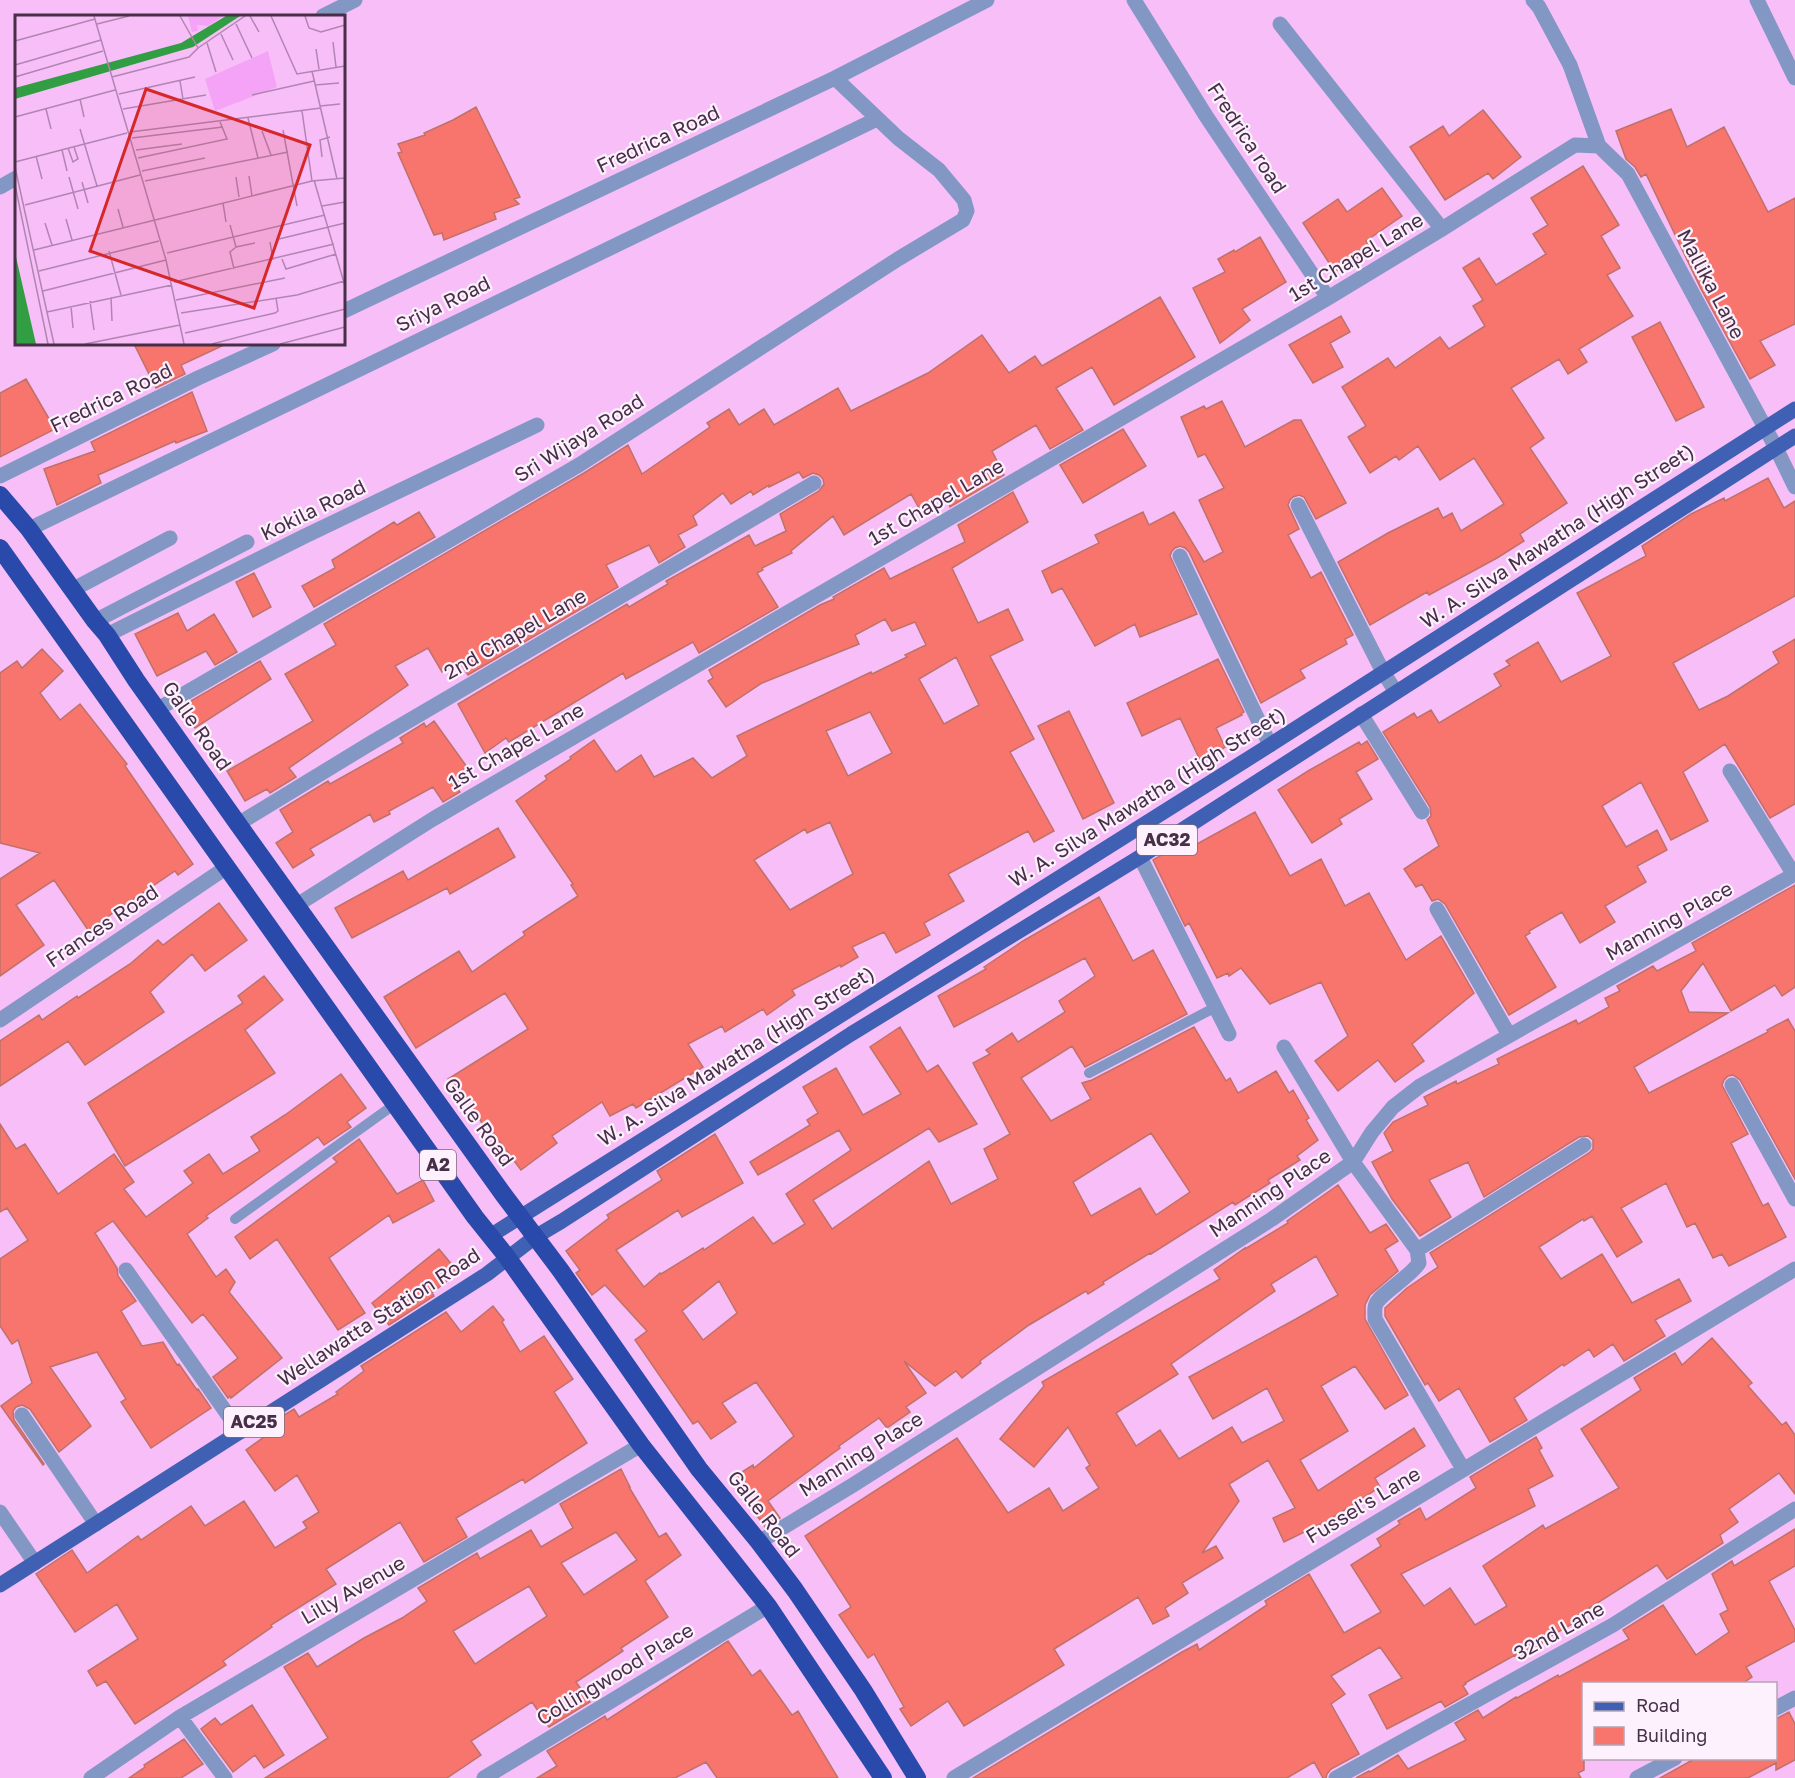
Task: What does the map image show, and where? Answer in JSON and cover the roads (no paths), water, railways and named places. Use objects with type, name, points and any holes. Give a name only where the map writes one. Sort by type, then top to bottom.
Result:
[{"type":"highway","name":"Galle Road","points":[[0,495],[107,635],[136,680],[238,824],[699,1469],[795,1590],[842,1658],[917,1778]]},
{"type":"highway","name":"A2","points":[[0,548],[474,1217],[507,1257],[641,1445],[768,1606],[883,1778]]},
{"type":"main road","name":"W. A. Silva Mawatha (High Street)","points":[[490,1236],[1270,745],[1795,409]]},
{"type":"main road","name":"AC32","points":[[535,1237],[851,1034],[1140,857],[1795,436]]},
{"type":"main road","name":"Wellawatta Station Road","points":[[0,1585],[487,1274],[535,1237]]},
{"type":"street","points":[[325,15],[355,0]]},
{"type":"street","name":"Fredrica Road","points":[[345,311],[835,78],[987,0]]},
{"type":"street","name":"Fredrica road","points":[[1134,0],[1206,116],[1328,298]]},
{"type":"street","points":[[1533,0],[1570,65],[1599,146]]},
{"type":"street","points":[[1757,0],[1795,78]]},
{"type":"street","points":[[1280,24],[1442,229]]},
{"type":"street","points":[[835,78],[877,119]]},
{"type":"street","name":"Sri Wijaya Road","points":[[158,709],[579,465],[898,259],[963,220],[966,211],[964,200],[939,170],[877,119]]},
{"type":"street","name":"Sriya Road","points":[[29,530],[877,119]]},
{"type":"street","name":"1st Chapel Lane","points":[[297,905],[433,819],[1328,298],[1575,145],[1599,146]]},
{"type":"street","name":"Mallika Lane","points":[[1599,146],[1628,174],[1795,487]]},
{"type":"street","points":[[0,187],[15,179]]},
{"type":"street","name":"Fredrica Road","points":[[0,476],[198,378],[271,345]]},
{"type":"street","name":"Kokila Road","points":[[107,635],[305,536],[537,425]]},
{"type":"street","name":"2nd Chapel Lane","points":[[238,824],[371,743],[814,483]]},
{"type":"street","points":[[1298,504],[1383,672],[1396,692]]},
{"type":"street","points":[[72,590],[170,538]]},
{"type":"street","points":[[95,621],[247,542]]},
{"type":"street","points":[[1180,556],[1270,745]]},
{"type":"street","points":[[1361,714],[1422,812]]},
{"type":"street","points":[[1730,771],[1795,875]]},
{"type":"street","points":[[1140,857],[1229,1034]]},
{"type":"street","name":"Frances Road","points":[[0,1020],[227,867]]},
{"type":"street","name":"Manning Place","points":[[759,1542],[1272,1220],[1353,1162],[1372,1132],[1393,1107],[1420,1086],[1795,875]]},
{"type":"street","points":[[1437,909],[1509,1035]]},
{"type":"street","points":[[1284,1047],[1353,1162],[1417,1250],[1419,1263],[1413,1273],[1376,1301],[1375,1318],[1463,1469]]},
{"type":"street","points":[[1732,1085],[1795,1199]]},
{"type":"street","points":[[1417,1250],[1584,1145]]},
{"type":"street","name":"Fussel's Lane","points":[[954,1778],[1795,1269]]},
{"type":"street","points":[[126,1270],[240,1432]]},
{"type":"street","points":[[22,1415],[96,1524]]},
{"type":"street","name":"Lilly Avenue","points":[[91,1778],[180,1717],[641,1445]]},
{"type":"street","name":"32nd Lane","points":[[1336,1778],[1613,1625],[1795,1509]]},
{"type":"street","points":[[0,1512],[35,1563]]},
{"type":"street","name":"Collingwood Place","points":[[484,1778],[768,1606]]},
{"type":"street","points":[[1777,1707],[1795,1698]]},
{"type":"street","points":[[180,1717],[225,1778]]},
{"type":"street","points":[[1637,1778],[1671,1760]]},
{"type":"lane","points":[[1089,1073],[1216,1007]]},
{"type":"lane","points":[[235,1220],[395,1104]]}]
